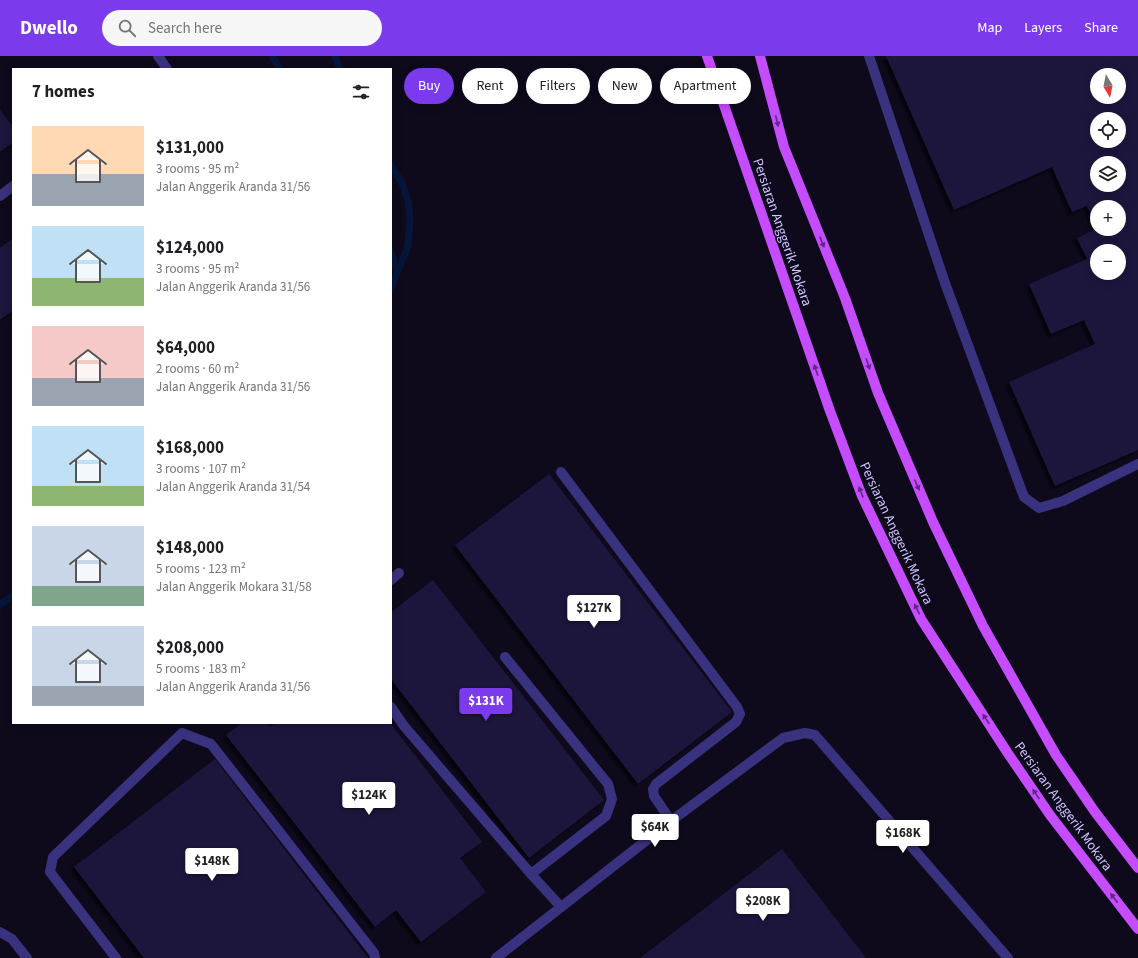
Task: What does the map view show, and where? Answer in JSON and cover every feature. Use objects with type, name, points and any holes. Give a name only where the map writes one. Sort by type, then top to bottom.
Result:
[{"type":"main road","name":"Persiaran Anggerik Mokara","points":[[708,56],[830,410],[862,496],[922,619],[1007,752],[1050,814],[1138,929]]},
{"type":"main road","name":"Persiaran Anggerik Mokara","points":[[760,56],[784,147],[845,298],[878,393],[933,522],[983,626],[1056,755],[1095,812],[1138,868]]},
{"type":"street","points":[[158,56],[166,68]]},
{"type":"street","points":[[869,56],[945,283],[1024,497],[1040,508],[1063,501],[1138,464]]},
{"type":"street","points":[[0,196],[12,187]]},
{"type":"street","points":[[561,472],[737,707],[740,714],[736,722],[656,784],[653,789],[654,796],[671,821]]},
{"type":"street","points":[[392,579],[399,573]]},
{"type":"street","points":[[505,657],[608,784],[612,799],[606,816],[531,874]]},
{"type":"street","points":[[392,709],[404,726],[561,907]]},
{"type":"street","points":[[116,958],[50,872],[53,857],[182,733],[211,744],[374,953],[375,958]]},
{"type":"street","points":[[496,958],[671,821],[783,738],[805,733],[815,735],[1008,958]]},
{"type":"street","points":[[0,932],[12,939],[27,958]]},
{"type":"building","points":[[886,56],[1138,56],[1138,450],[1055,486],[1009,382],[1095,344],[1084,320],[1051,334],[1029,284],[1087,259],[1077,238],[1090,232],[1090,236],[1126,236],[1126,200],[1090,200],[1090,213],[1087,206],[1072,212],[1052,167],[954,210]]},
{"type":"building","points":[[0,110],[12,126],[12,143],[0,152]]},
{"type":"building","points":[[12,239],[12,311],[0,320],[0,248]]},
{"type":"building","points":[[549,474],[732,712],[638,784],[455,545]]},
{"type":"building","points":[[433,580],[604,800],[529,858],[392,680],[392,611]]},
{"type":"building","points":[[241,724],[268,724],[270,727],[274,724],[391,724],[482,842],[460,858],[486,892],[421,942],[396,910],[375,927],[226,735]]},
{"type":"building","points":[[215,759],[368,958],[144,958],[74,867]]},
{"type":"building","points":[[782,849],[866,958],[640,958]]},
{"type":"waterway","points":[[272,56],[279,68]]},
{"type":"waterway","points":[[335,56],[340,68]]},
{"type":"waterway","points":[[392,167],[402,183],[408,201],[410,217],[408,247],[392,286]]},
{"type":"waterway","points":[[392,254],[397,272]]},
{"type":"waterway","points":[[0,605],[12,596]]}]
